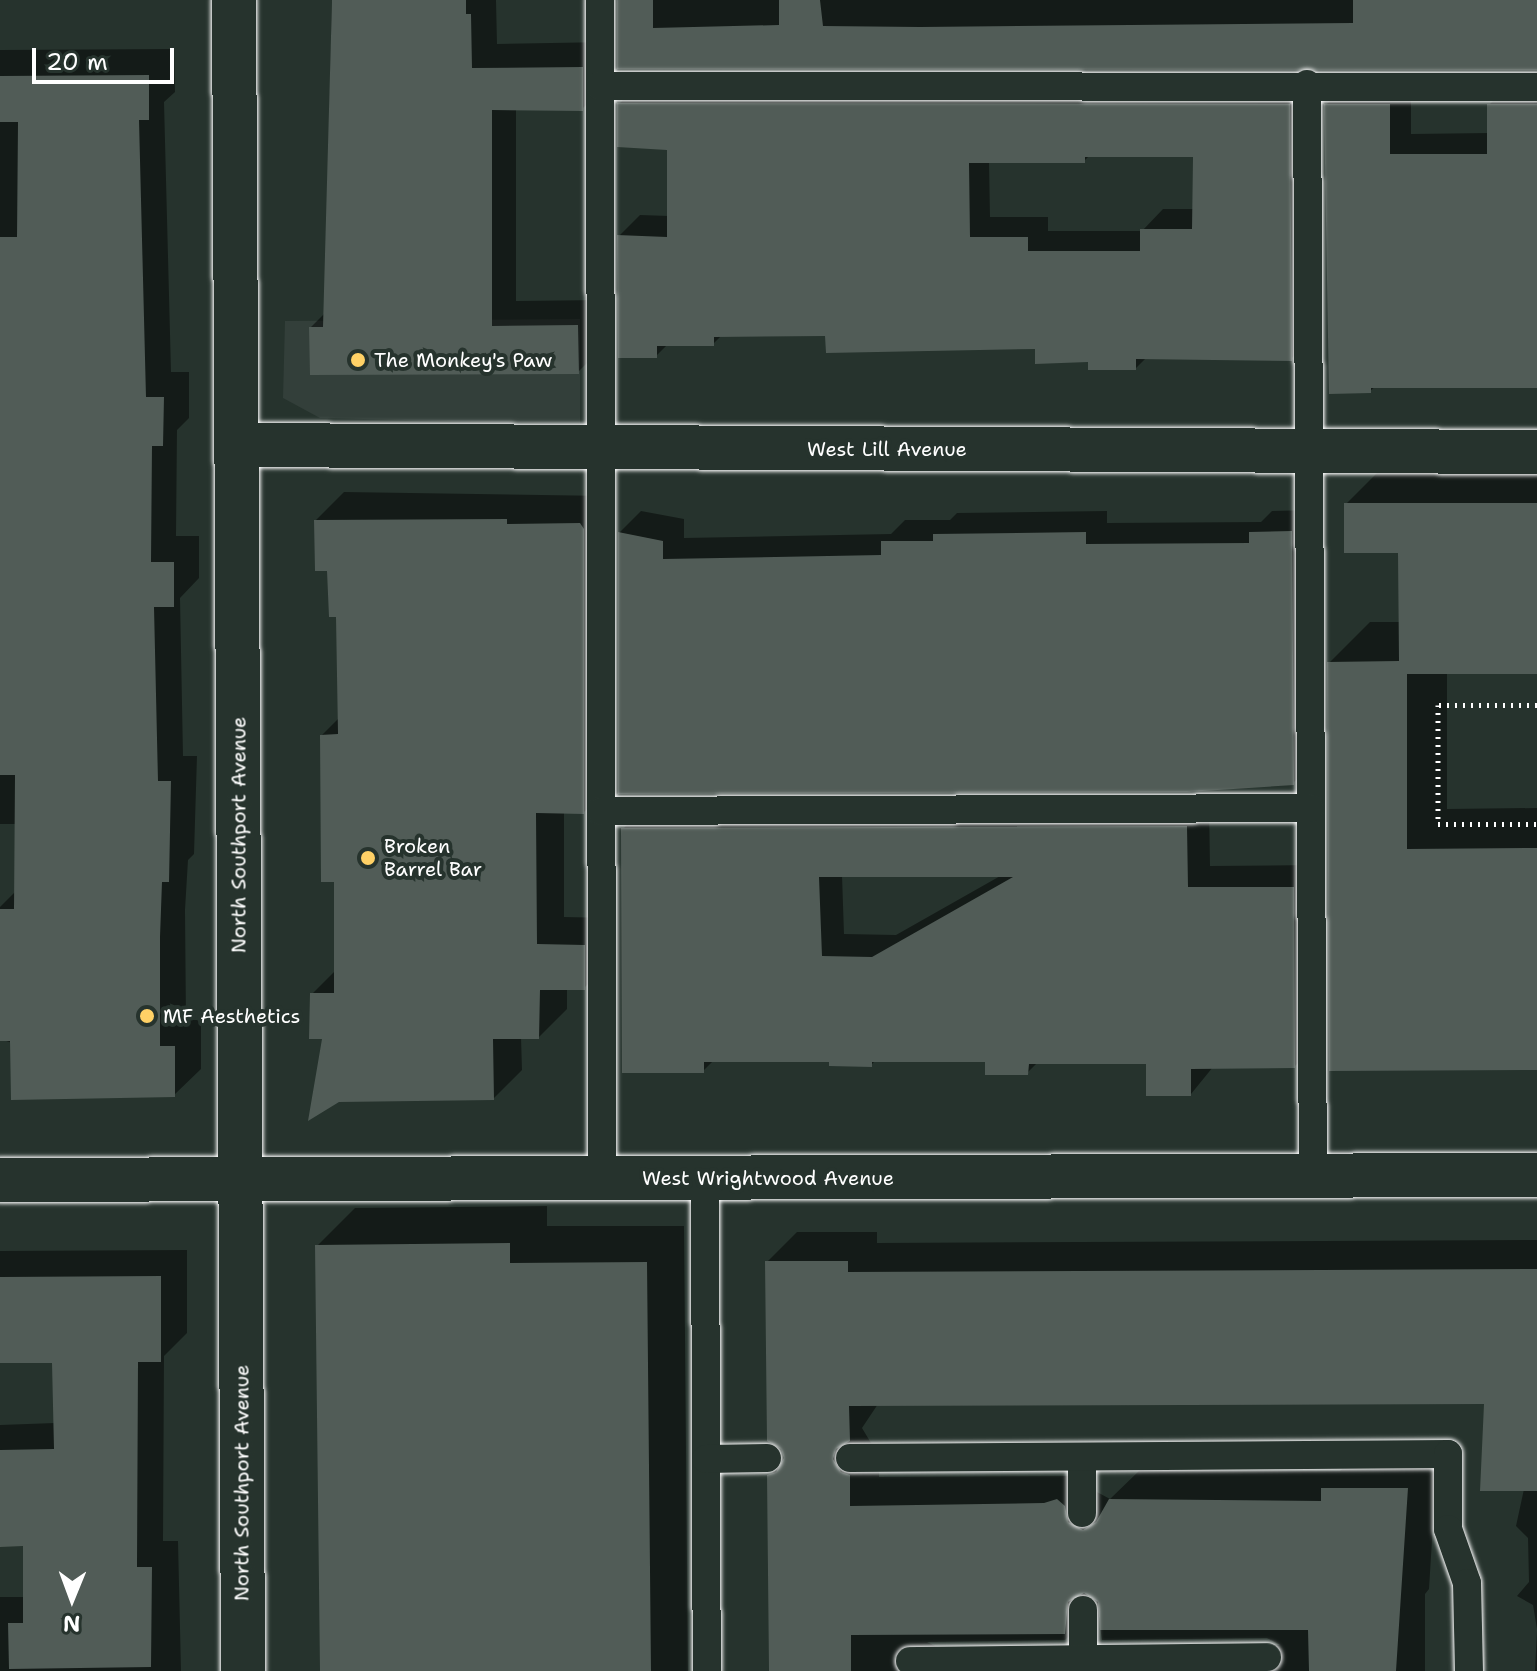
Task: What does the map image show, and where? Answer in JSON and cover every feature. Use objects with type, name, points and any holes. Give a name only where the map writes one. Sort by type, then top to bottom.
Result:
[{"type":"street","name":"North Southport Avenue","points":[[234,0],[243,1671]]},
{"type":"street","name":"West Lill Avenue","points":[[236,445],[1537,452]]},
{"type":"street","name":"West Wrightwood Avenue","points":[[0,1180],[1537,1175]]},
{"type":"lane","points":[[600,0],[602,1178]]},
{"type":"lane","points":[[600,86],[1307,84],[1537,87]]},
{"type":"lane","points":[[1307,84],[1313,1176]]},
{"type":"lane","points":[[601,811],[1310,808]]},
{"type":"lane","points":[[705,1178],[707,1671]]},
{"type":"lane","points":[[850,1458],[1448,1454],[1448,1529],[1467,1583],[1469,1671]]},
{"type":"lane","points":[[1082,1457],[1082,1513]]},
{"type":"lane","points":[[706,1459],[767,1458]]},
{"type":"lane","points":[[1083,1610],[1083,1665]]},
{"type":"lane","points":[[910,1661],[1083,1665],[1267,1657]]},
{"type":"path","points":[[1537,705],[1438,705],[1438,824],[1537,824]]},
{"type":"shaded area","points":[[580,319],[580,424],[320,418],[283,398],[285,321]]},
{"type":"building","points":[[332,0],[466,0],[466,14],[471,14],[472,68],[583,67],[583,111],[492,110],[492,326],[578,325],[579,374],[310,375],[309,327],[323,327]]},
{"type":"building","points":[[617,0],[653,0],[653,28],[779,25],[779,0],[820,0],[823,26],[920,27],[1353,23],[1353,0],[1537,0],[1537,70],[617,69]]},
{"type":"building","points":[[149,75],[149,120],[139,120],[146,397],[164,397],[163,446],[152,446],[151,562],[174,562],[174,607],[154,607],[158,781],[171,781],[169,882],[162,882],[160,1046],[175,1046],[175,1097],[11,1100],[10,1041],[0,1041],[0,909],[14,909],[15,775],[0,775],[0,237],[17,237],[18,122],[0,122],[0,76]]},
{"type":"building","points":[[617,103],[1290,104],[1292,361],[1136,359],[1136,370],[1088,370],[1088,362],[1035,364],[1035,349],[826,353],[825,336],[714,337],[714,346],[657,346],[657,358],[618,358],[617,235],[667,237],[667,150],[617,147]],"holes":[[[1085,157],[1193,157],[1192,229],[1140,229],[1140,251],[1028,251],[1028,237],[970,237],[969,163],[1085,163]]]},
{"type":"building","points":[[1324,104],[1390,104],[1390,154],[1487,154],[1487,104],[1537,104],[1537,388],[1371,388],[1371,393],[1329,394]]},
{"type":"building","points":[[1344,503],[1537,503],[1537,674],[1407,674],[1407,849],[1537,848],[1537,1070],[1329,1071],[1327,662],[1399,661],[1398,553],[1344,553]]},
{"type":"building","points":[[507,519],[507,524],[580,523],[584,529],[584,814],[536,813],[537,944],[585,945],[585,990],[540,990],[539,1039],[493,1039],[494,1100],[339,1102],[308,1121],[322,1039],[309,1039],[310,993],[334,993],[334,882],[321,882],[320,735],[338,734],[336,617],[329,617],[327,571],[315,571],[314,520]]},
{"type":"building","points":[[1292,531],[1294,785],[1187,792],[618,794],[618,532],[663,541],[663,559],[881,555],[881,541],[933,541],[933,534],[1086,532],[1086,544],[1249,543],[1249,532]]},
{"type":"building","points":[[1187,826],[1188,887],[1294,887],[1295,1068],[1191,1069],[1191,1096],[1146,1096],[1146,1064],[1029,1064],[1028,1075],[985,1075],[985,1062],[872,1062],[872,1067],[829,1066],[829,1062],[704,1062],[704,1073],[622,1073],[621,828]],"holes":[[[819,877],[1013,877],[872,957],[822,956]]]},
{"type":"building","points":[[510,1243],[510,1263],[647,1262],[651,1671],[320,1671],[315,1245]]},
{"type":"building","points":[[765,1261],[848,1261],[848,1272],[1537,1269],[1537,1491],[1480,1491],[1484,1404],[849,1406],[850,1441],[836,1449],[833,1459],[841,1472],[850,1475],[850,1506],[1044,1503],[1057,1499],[1065,1506],[1068,1522],[1083,1530],[1096,1522],[1109,1499],[1321,1501],[1321,1488],[1408,1488],[1396,1671],[1309,1671],[1308,1630],[1100,1630],[1098,1602],[1084,1593],[1068,1602],[1065,1634],[851,1635],[851,1671],[769,1671],[767,1475],[776,1472],[784,1458],[781,1449],[767,1441]]},
{"type":"building","points":[[161,1276],[161,1362],[138,1362],[137,1567],[152,1567],[151,1667],[9,1669],[8,1623],[23,1623],[23,1546],[0,1547],[0,1450],[54,1449],[52,1363],[0,1363],[0,1277]]},
{"type":"place","name":"The Monkey's Paw","points":[[358,360]]},
{"type":"place","name":"Broken Barrel Bar","points":[[368,858]]},
{"type":"place","name":"MF Aesthetics","points":[[147,1016]]}]
